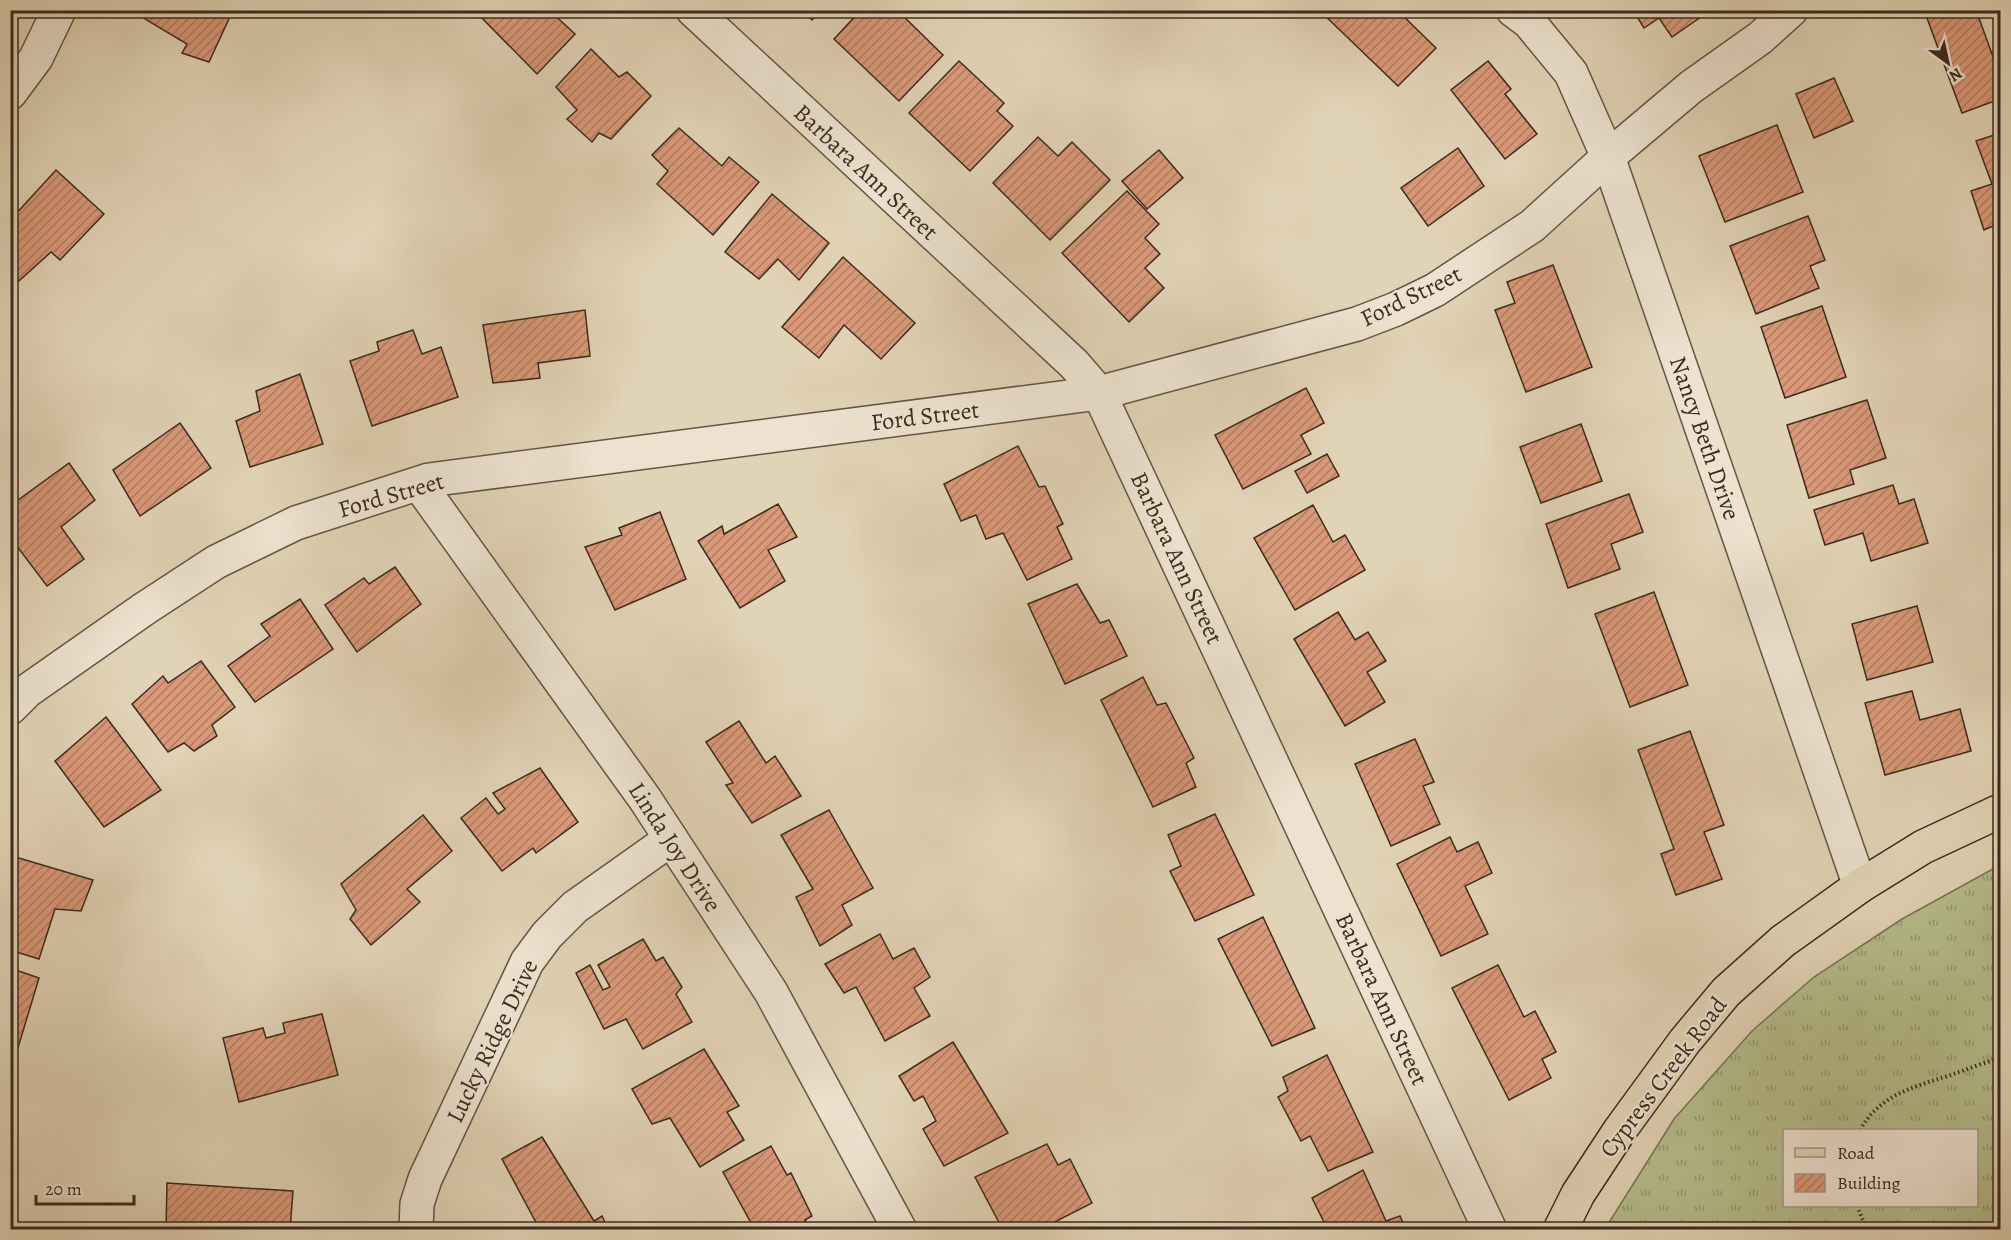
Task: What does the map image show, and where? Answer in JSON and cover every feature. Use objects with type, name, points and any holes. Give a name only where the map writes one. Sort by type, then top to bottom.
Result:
[{"type":"main road","name":"Cypress Creek Road","points":[[1560,1230],[1578,1194],[1620,1130],[1685,1041],[1726,992],[1783,941],[1860,886],[1923,847],[2001,811]]},
{"type":"street","points":[[10,93],[36,58],[59,10]]},
{"type":"street","name":"Barbara Ann Street","points":[[693,10],[1065,356],[1099,393],[1490,1230]]},
{"type":"street","name":"Nancy Beth Drive","points":[[1514,10],[1529,22],[1571,74],[1608,157],[1860,886]]},
{"type":"street","name":"Ford Street","points":[[10,708],[27,691],[216,562],[296,523],[429,480],[1099,393],[1356,324],[1396,309],[1435,290],[1532,226],[1608,157],[1691,87],[1760,38],[1791,10]]},
{"type":"street","name":"Linda Joy Drive","points":[[419,484],[645,799],[771,992],[900,1230]]},
{"type":"street","name":"Lucky Ridge Drive","points":[[416,1230],[417,1204],[425,1179],[527,962],[547,935],[575,907],[671,839]]},
{"type":"path","points":[[1861,1129],[1868,1116],[1889,1098],[1916,1086],[2001,1058]]},
{"type":"path","points":[[1857,1207],[1867,1230]]},
{"type":"green space","points":[[2000,865],[2000,1229],[1605,1229],[1674,1119],[1752,1031],[1814,977],[1902,919]]},
{"type":"building","points":[[136,10],[233,10],[209,62],[182,53],[187,44],[135,13]]},
{"type":"building","points":[[474,10],[549,10],[575,34],[537,74]]},
{"type":"building","points":[[802,10],[822,10],[812,20]]},
{"type":"building","points":[[861,10],[897,10],[943,55],[899,101],[834,39]]},
{"type":"building","points":[[1319,10],[1397,10],[1436,48],[1398,86]]},
{"type":"building","points":[[1633,10],[1711,10],[1672,37],[1659,18],[1644,28]]},
{"type":"building","points":[[1924,10],[1976,10],[2000,76],[2000,99],[1962,113]]},
{"type":"building","points":[[591,49],[619,77],[627,72],[651,96],[611,139],[599,133],[592,142],[567,119],[577,110],[556,87]]},
{"type":"building","points":[[959,61],[1004,103],[997,111],[1013,126],[970,171],[909,113]]},
{"type":"building","points":[[1488,61],[1511,89],[1505,94],[1537,134],[1505,159],[1451,90]]},
{"type":"building","points":[[1834,78],[1853,121],[1814,138],[1796,94]]},
{"type":"building","points":[[1777,125],[1803,192],[1725,222],[1699,156]]},
{"type":"building","points":[[679,128],[722,166],[729,157],[759,182],[713,235],[657,184],[668,171],[652,155]]},
{"type":"building","points":[[2000,133],[2000,223],[1984,230],[1971,191],[1992,184],[1976,141]]},
{"type":"building","points":[[1038,137],[1058,156],[1072,142],[1110,180],[1050,240],[993,183]]},
{"type":"building","points":[[1458,148],[1484,186],[1428,226],[1401,188]]},
{"type":"building","points":[[1159,150],[1183,178],[1147,209],[1122,181]]},
{"type":"building","points":[[56,170],[104,214],[60,260],[51,252],[11,288],[10,213],[13,217]]},
{"type":"building","points":[[1127,191],[1159,224],[1145,238],[1160,254],[1145,268],[1164,288],[1129,322],[1062,253]]},
{"type":"building","points":[[772,194],[829,243],[799,280],[778,259],[759,279],[725,252]]},
{"type":"building","points":[[1808,216],[1825,260],[1810,266],[1819,288],[1756,314],[1730,246]]},
{"type":"building","points":[[843,257],[915,323],[881,359],[844,325],[819,358],[782,327]]},
{"type":"building","points":[[1553,265],[1592,367],[1526,392],[1495,310],[1515,303],[1507,282]]},
{"type":"building","points":[[1822,306],[1846,377],[1785,398],[1761,327]]},
{"type":"building","points":[[585,310],[590,356],[538,363],[540,378],[493,383],[483,325]]},
{"type":"building","points":[[413,330],[422,354],[441,347],[458,397],[372,426],[350,361],[379,351],[377,342]]},
{"type":"building","points":[[300,374],[323,444],[250,467],[236,421],[260,411],[256,391]]},
{"type":"building","points":[[1306,388],[1324,423],[1301,435],[1311,454],[1243,489],[1215,435]]},
{"type":"building","points":[[1867,400],[1886,458],[1850,470],[1854,484],[1809,498],[1787,425]]},
{"type":"building","points":[[180,423],[211,468],[140,516],[113,470]]},
{"type":"building","points":[[1581,424],[1602,481],[1541,503],[1520,447]]},
{"type":"building","points":[[1018,446],[1039,487],[1045,486],[1063,524],[1057,527],[1072,559],[1027,580],[1003,533],[986,539],[976,515],[961,521],[944,484]]},
{"type":"building","points":[[1327,454],[1339,476],[1307,493],[1295,471]]},
{"type":"building","points":[[69,463],[95,500],[61,527],[84,559],[47,586],[10,537],[10,506]]},
{"type":"building","points":[[1893,485],[1899,504],[1914,499],[1928,543],[1871,561],[1863,533],[1825,545],[1814,510]]},
{"type":"building","points":[[1629,494],[1643,532],[1611,544],[1620,569],[1568,588],[1546,524]]},
{"type":"building","points":[[778,504],[797,537],[768,550],[785,581],[740,608],[698,541],[722,526],[724,534]]},
{"type":"building","points":[[1313,505],[1333,542],[1345,535],[1365,570],[1295,610],[1254,538]]},
{"type":"building","points":[[660,512],[686,579],[615,610],[585,547],[622,535],[619,528]]},
{"type":"building","points":[[395,567],[421,604],[357,652],[325,605],[364,578],[369,584]]},
{"type":"building","points":[[1077,584],[1100,623],[1109,620],[1127,656],[1065,684],[1028,604]]},
{"type":"building","points":[[1654,592],[1688,685],[1630,707],[1595,614]]},
{"type":"building","points":[[300,599],[333,649],[255,702],[228,666],[270,636],[261,624]]},
{"type":"building","points":[[1917,606],[1933,662],[1867,680],[1852,624]]},
{"type":"building","points":[[1338,612],[1355,640],[1368,632],[1386,661],[1367,672],[1385,702],[1345,726],[1294,639]]},
{"type":"building","points":[[201,661],[235,707],[212,725],[217,736],[194,751],[184,743],[168,752],[132,704],[163,676],[168,683]]},
{"type":"building","points":[[1143,677],[1157,705],[1166,703],[1194,758],[1186,763],[1196,787],[1153,807],[1101,700]]},
{"type":"building","points":[[1912,691],[1920,720],[1960,709],[1971,751],[1885,775],[1865,703]]},
{"type":"building","points":[[106,717],[161,790],[104,827],[55,761]]},
{"type":"building","points":[[739,721],[766,763],[775,756],[801,796],[752,823],[726,785],[733,783],[706,742]]},
{"type":"building","points":[[1690,731],[1724,825],[1704,832],[1722,879],[1676,895],[1661,854],[1674,849],[1638,750]]},
{"type":"building","points":[[1415,739],[1434,782],[1423,786],[1440,824],[1391,846],[1355,764]]},
{"type":"building","points":[[540,768],[578,822],[536,853],[533,848],[502,871],[461,818],[486,798],[498,814],[505,809],[493,793]]},
{"type":"building","points":[[829,810],[873,888],[842,905],[852,925],[820,946],[796,897],[813,889],[781,835]]},
{"type":"building","points":[[1215,814],[1254,895],[1195,921],[1170,871],[1181,866],[1168,835]]},
{"type":"building","points":[[423,815],[452,851],[407,889],[420,902],[371,945],[350,919],[356,910],[341,884]]},
{"type":"building","points":[[1450,837],[1457,852],[1478,842],[1492,873],[1465,886],[1488,934],[1441,956],[1397,864]]},
{"type":"building","points":[[12,856],[93,880],[81,911],[55,909],[39,959],[10,950]]},
{"type":"building","points":[[1263,917],[1315,1028],[1272,1046],[1218,939]]},
{"type":"building","points":[[880,934],[893,959],[914,948],[930,977],[914,988],[930,1016],[885,1041],[856,987],[844,993],[825,964]]},
{"type":"building","points":[[643,939],[656,961],[663,957],[682,987],[676,994],[692,1022],[643,1049],[626,1019],[604,1029],[576,973],[590,965],[603,990],[610,987],[598,965]]},
{"type":"building","points":[[1498,965],[1524,1017],[1535,1011],[1556,1052],[1542,1059],[1551,1078],[1509,1100],[1452,988]]},
{"type":"building","points":[[10,968],[39,978],[11,1071],[10,1071]]},
{"type":"building","points":[[322,1014],[338,1075],[239,1102],[223,1038],[263,1028],[266,1038],[285,1033],[283,1023]]},
{"type":"building","points":[[953,1042],[1008,1133],[944,1166],[923,1129],[936,1121],[923,1096],[914,1101],[899,1076]]},
{"type":"building","points":[[704,1049],[739,1106],[727,1112],[744,1140],[700,1167],[670,1118],[652,1124],[632,1089]]},
{"type":"building","points":[[1327,1055],[1373,1152],[1328,1171],[1310,1136],[1301,1141],[1278,1097],[1288,1091],[1283,1077]]},
{"type":"building","points":[[542,1137],[594,1221],[602,1216],[609,1230],[540,1230],[502,1159]]},
{"type":"building","points":[[1047,1144],[1058,1165],[1070,1159],[1092,1203],[1039,1230],[1003,1230],[975,1177]]},
{"type":"building","points":[[771,1146],[787,1175],[791,1173],[812,1216],[805,1220],[810,1230],[755,1230],[723,1172]]},
{"type":"building","points":[[1363,1170],[1386,1221],[1400,1216],[1406,1230],[1328,1230],[1312,1198]]},
{"type":"building","points":[[167,1183],[293,1191],[290,1230],[166,1230]]}]
